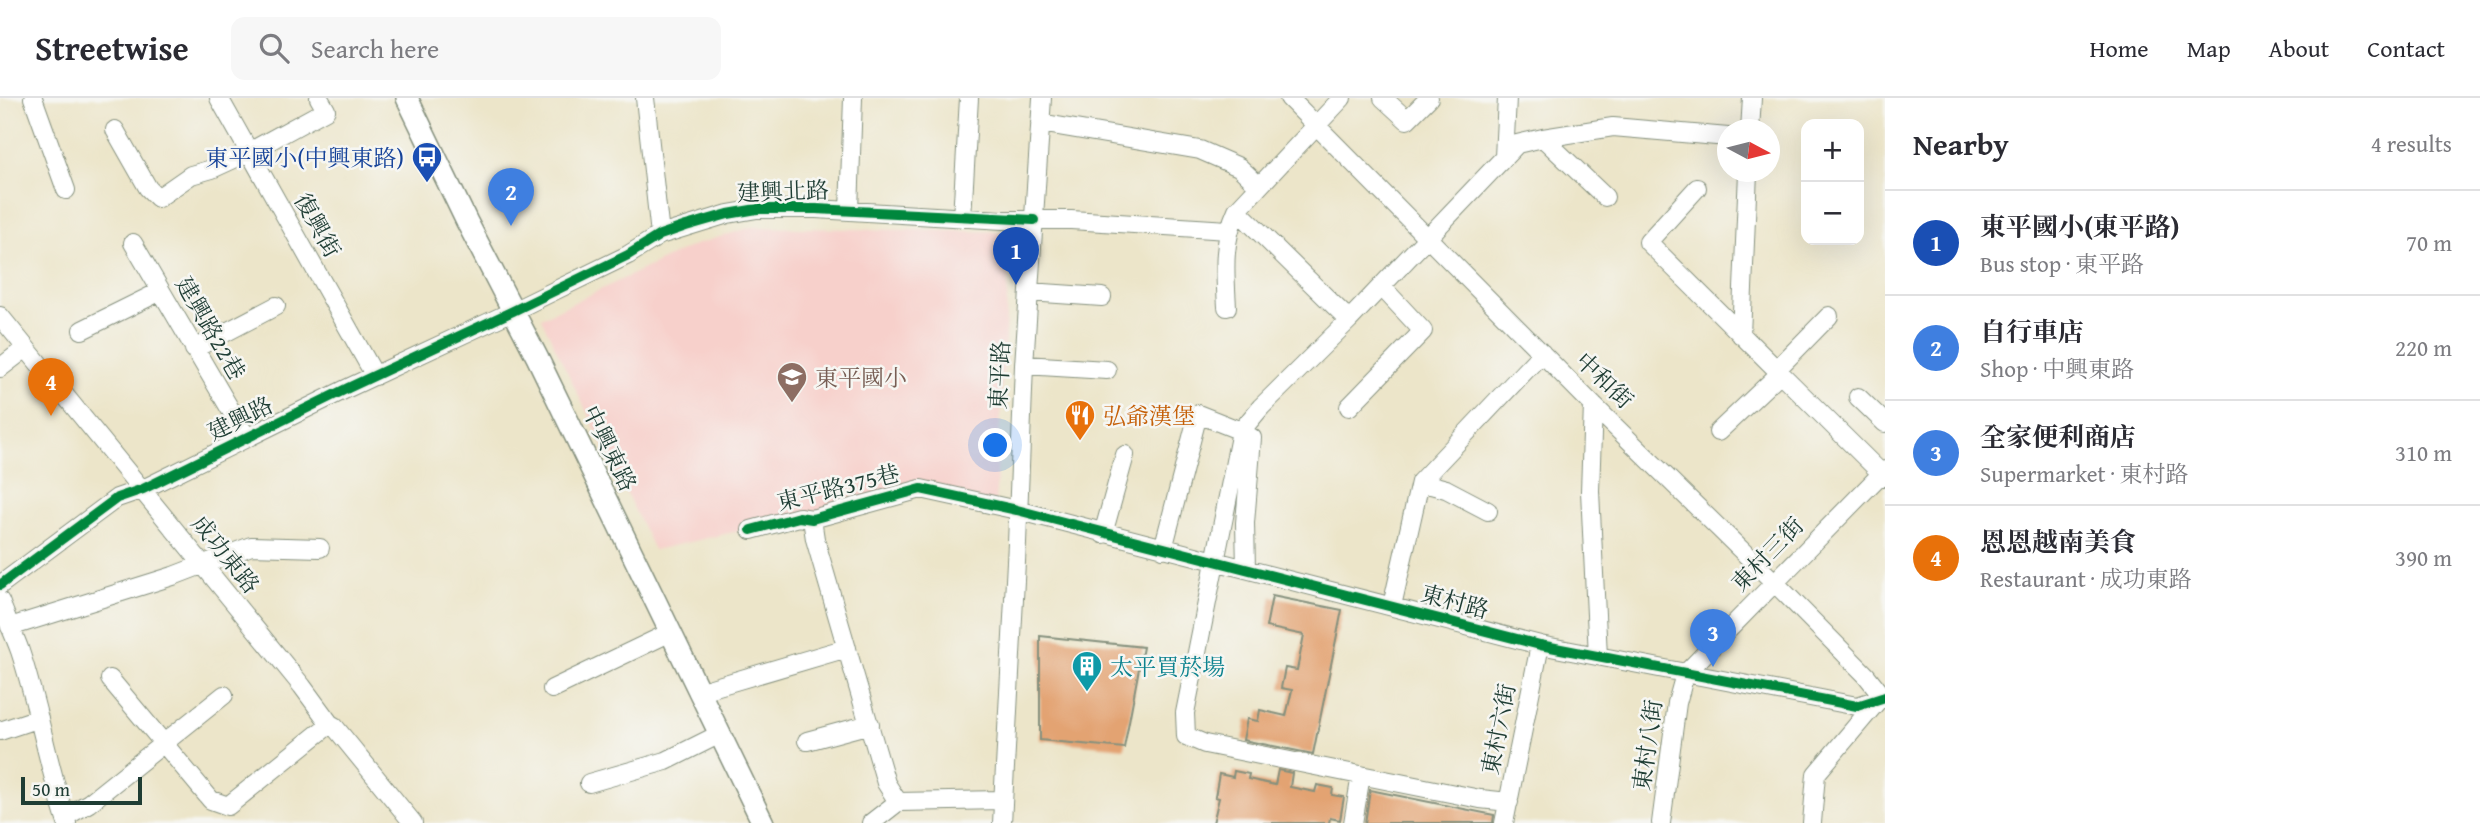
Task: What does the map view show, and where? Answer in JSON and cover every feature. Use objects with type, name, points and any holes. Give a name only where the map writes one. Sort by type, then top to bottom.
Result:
[{"type":"main road","name":"中興東路","points":[[411,99],[763,823]]},
{"type":"street","points":[[33,98],[66,190]]},
{"type":"street","name":"復興街","points":[[219,98],[375,376]]},
{"type":"street","points":[[115,130],[148,188],[158,198],[191,175],[212,169],[249,152],[326,110],[319,98]]},
{"type":"street","points":[[645,98],[660,235]]},
{"type":"street","points":[[849,211],[853,98]]},
{"type":"street","points":[[962,218],[968,98]]},
{"type":"street","name":"東平路","points":[[1002,823],[1024,365],[1042,98]]},
{"type":"street","name":"中和街","points":[[1289,98],[1593,405],[1774,582],[1884,696]]},
{"type":"street","points":[[1227,307],[1225,265],[1228,230],[1237,210],[1342,98]]},
{"type":"street","points":[[1383,98],[1407,120],[1429,98]]},
{"type":"street","points":[[1504,157],[1507,98]]},
{"type":"street","points":[[1751,119],[1752,98]]},
{"type":"street","points":[[1040,123],[1200,150],[1238,167],[1259,186]]},
{"type":"street","points":[[1509,802],[1480,799],[1205,744],[1186,736],[1185,713],[1213,561],[1241,431],[1261,407],[1349,320],[1517,144],[1613,127],[1717,136]]},
{"type":"street","points":[[1543,138],[1605,197]]},
{"type":"street","points":[[1741,335],[1747,182]]},
{"type":"street","points":[[1697,188],[1648,242],[1884,474]]},
{"type":"street","name":"建興北路","points":[[513,311],[628,255],[660,235],[728,214],[757,209],[1071,220],[1228,230]]},
{"type":"street","points":[[1237,210],[1349,320]]},
{"type":"street","name":"建興路22巷","points":[[133,243],[247,438]]},
{"type":"street","points":[[1349,407],[1423,331],[1381,286]]},
{"type":"street","points":[[82,330],[161,290]]},
{"type":"street","points":[[1029,292],[1102,297]]},
{"type":"street","points":[[194,349],[276,306]]},
{"type":"street","name":"建興路","points":[[0,585],[117,498],[143,489],[513,311]]},
{"type":"street","name":"成功東路","points":[[0,316],[413,823]]},
{"type":"street","points":[[1718,432],[1775,378],[1778,371],[1829,316]]},
{"type":"street","points":[[0,368],[26,348]]},
{"type":"street","points":[[1392,606],[1419,482],[1542,353]]},
{"type":"street","points":[[1024,365],[1107,370]]},
{"type":"street","points":[[1858,397],[1885,423]]},
{"type":"street","points":[[1593,405],[1590,491],[1598,656]]},
{"type":"street","points":[[1163,549],[1198,414],[1252,438],[1245,523],[1246,569]]},
{"type":"street","points":[[1103,534],[1125,455]]},
{"type":"street","name":"東村三街","points":[[1685,674],[1884,474]]},
{"type":"street","points":[[1419,482],[1446,489],[1488,511]]},
{"type":"street","name":"東平路375巷","points":[[751,530],[799,517],[812,519],[921,489],[1017,510]]},
{"type":"street","name":"東村路","points":[[1017,510],[1540,645],[1857,705],[1884,696]]},
{"type":"street","name":"東平路375巷","points":[[812,519],[814,539],[886,783],[898,802]]},
{"type":"street","points":[[10,627],[251,546],[320,548]]},
{"type":"street","points":[[0,601],[20,650],[66,820],[224,695]]},
{"type":"street","points":[[552,690],[669,633]]},
{"type":"street","name":"東村六街","points":[[1504,823],[1540,645]]},
{"type":"street","points":[[698,692],[846,648]]},
{"type":"street","name":"東村八街","points":[[1661,823],[1677,702],[1685,674]]},
{"type":"street","points":[[110,679],[211,800],[228,806],[330,724]]},
{"type":"street","points":[[1812,823],[1816,774],[1884,696]]},
{"type":"street","points":[[0,731],[39,718]]},
{"type":"street","points":[[807,741],[870,724]]},
{"type":"street","points":[[589,783],[666,761],[718,734]]},
{"type":"street","points":[[1353,823],[1361,775]]},
{"type":"street","points":[[871,823],[898,802],[1002,800]]},
{"type":"shaded area","name":"東平國小","points":[[752,227],[1011,232],[995,506],[920,490],[654,550],[541,318],[694,245]]},
{"type":"building","points":[[1272,596],[1342,610],[1313,754],[1243,740],[1247,719],[1258,721],[1260,710],[1286,716],[1292,690],[1281,688],[1285,668],[1297,670],[1304,635],[1266,627]]},
{"type":"building","name":"太平買菸場","points":[[1040,636],[1143,647],[1124,748],[1040,740]]},
{"type":"building","points":[[1278,770],[1292,773],[1290,787],[1315,792],[1317,785],[1333,788],[1332,795],[1344,797],[1340,820],[1330,818],[1329,823],[1213,823],[1219,798],[1215,797],[1219,774],[1233,777],[1234,771],[1249,774],[1248,779],[1275,785]]},
{"type":"building","points":[[1370,790],[1494,815],[1493,823],[1365,823]]},
{"type":"cycle path","points":[[0,585],[117,498],[143,489],[348,388],[513,311],[628,255],[660,235],[728,214],[757,209],[816,209],[1034,220]]},
{"type":"cycle path","points":[[751,530],[799,517],[812,519],[921,489],[1017,510],[1540,645],[1857,706],[1885,697]]},
{"type":"place","name":"東平國小(中興東路)","points":[[427,184]]},
{"type":"place","name":"自行車店","points":[[511,226]]},
{"type":"place","name":"東平國小(東平路)","points":[[1016,285]]},
{"type":"place","name":"東平國小","points":[[792,404]]},
{"type":"place","name":"恩恩越南美食","points":[[51,416]]},
{"type":"place","name":"弘爺漢堡","points":[[1080,442]]},
{"type":"place","name":"全家便利商店","points":[[1713,667]]},
{"type":"place","name":"太平買菸場","points":[[1087,693]]}]
